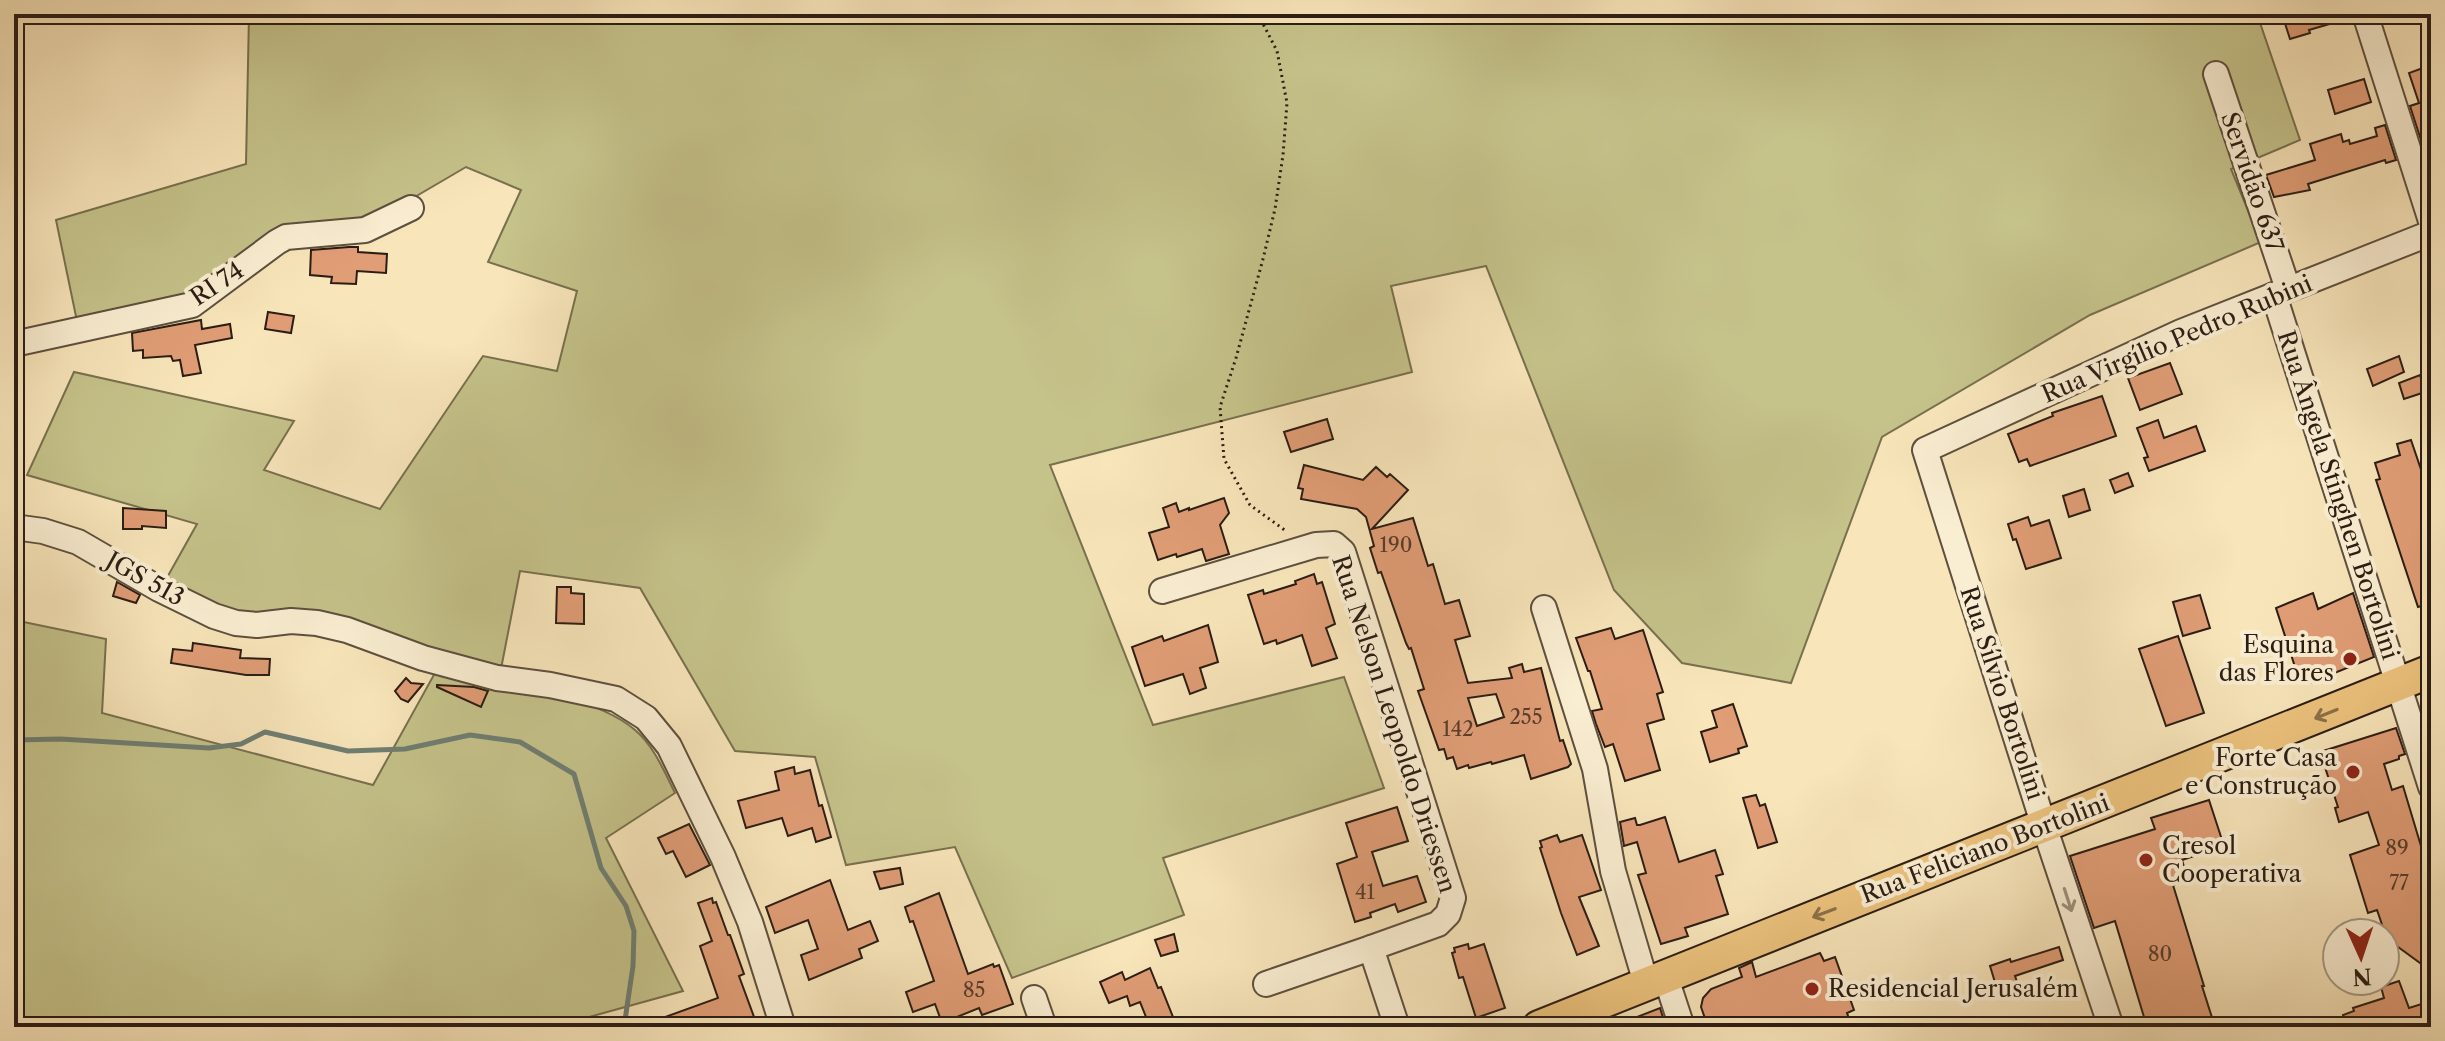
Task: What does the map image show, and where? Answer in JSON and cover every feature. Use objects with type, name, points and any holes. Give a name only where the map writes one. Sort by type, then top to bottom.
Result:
[{"type":"main road","name":"Rua Feliciano Bortolini","points":[[1539,1027],[2431,671]]},
{"type":"street","points":[[2367,20],[2431,221]]},
{"type":"street","name":"Servidão 637","points":[[2216,74],[2281,292]]},
{"type":"street","name":"RI 74","points":[[14,344],[192,305],[286,237],[365,230],[411,208]]},
{"type":"street","name":"Rua Virgílio Pedro Rubini","points":[[1925,450],[2125,357],[2431,233]]},
{"type":"street","name":"Rua Ângela Stinghen Bortolini","points":[[2281,292],[2431,787]]},
{"type":"street","name":"Rua Sílvio Bortolini","points":[[1925,450],[2111,1027]]},
{"type":"street","name":"JGS 513","points":[[14,527],[43,531],[78,542],[159,589],[214,616],[236,623],[317,623],[347,630],[423,658],[497,678],[572,688],[616,699],[646,718],[669,746],[723,857],[750,922],[783,1027]]},
{"type":"street","name":"Rua Nelson Leopoldo Driessen","points":[[1162,591],[1316,545],[1334,544],[1343,552],[1453,898],[1448,914],[1438,924],[1371,948]]},
{"type":"street","points":[[1544,608],[1595,769],[1613,871],[1656,979],[1682,1027]]},
{"type":"street","points":[[1266,984],[1371,948],[1397,1027]]},
{"type":"street","points":[[1034,998],[1044,1027]]},
{"type":"path","points":[[1258,14],[1277,51],[1287,103],[1275,209],[1220,407],[1224,459],[1250,505],[1284,531],[1316,545]]},
{"type":"shaded area","points":[[249,14],[2257,14],[2300,140],[2231,169],[2261,242],[2090,315],[1882,437],[1791,683],[1682,663],[1614,590],[1486,266],[1391,286],[1412,372],[1050,465],[1153,725],[1344,677],[1384,788],[1163,858],[1184,915],[1012,978],[955,847],[846,865],[815,757],[735,751],[640,588],[520,571],[501,669],[257,620],[164,583],[197,524],[27,475],[74,372],[294,421],[264,470],[380,509],[483,356],[557,371],[577,291],[488,262],[521,190],[466,167],[372,222],[281,234],[192,299],[78,326],[56,220],[246,164]]},
{"type":"shaded area","points":[[14,620],[106,639],[102,713],[373,785],[436,671],[568,698],[616,717],[648,744],[675,793],[606,838],[683,991],[553,1027],[14,1027]]},
{"type":"building","points":[[2282,14],[2349,14],[2350,18],[2290,39]]},
{"type":"building","points":[[2431,65],[2429,165],[2410,106],[2419,103],[2409,73]]},
{"type":"building","points":[[2364,79],[2371,102],[2335,114],[2328,90]]},
{"type":"building","points":[[2385,125],[2396,160],[2386,163],[2385,160],[2308,184],[2310,190],[2274,197],[2266,175],[2315,160],[2310,144],[2341,134],[2343,142],[2349,140],[2350,144],[2377,136],[2375,128]]},
{"type":"building","points":[[358,247],[358,252],[387,254],[386,273],[357,271],[356,284],[331,283],[332,277],[310,275],[311,250]]},
{"type":"building","points":[[268,312],[294,316],[291,333],[265,329]]},
{"type":"building","points":[[201,320],[202,329],[230,324],[232,338],[195,345],[201,373],[183,376],[180,360],[173,361],[171,356],[143,358],[143,350],[133,351],[132,333]]},
{"type":"building","points":[[2399,356],[2404,372],[2373,386],[2367,369]]},
{"type":"building","points":[[2170,363],[2182,394],[2140,410],[2128,378]]},
{"type":"building","points":[[2420,375],[2425,392],[2404,399],[2399,383]]},
{"type":"building","points":[[2102,396],[2116,436],[2030,466],[2027,459],[2019,462],[2008,434],[2053,416],[2052,413]]},
{"type":"building","points":[[1327,419],[1333,439],[1291,452],[1284,432]]},
{"type":"building","points":[[2158,420],[2164,438],[2196,426],[2205,451],[2149,471],[2144,458],[2148,457],[2137,428]]},
{"type":"building","points":[[2411,440],[2431,499],[2431,603],[2418,607],[2376,480],[2380,479],[2375,463],[2400,455],[2397,444]]},
{"type":"building","points":[[1304,465],[1363,480],[1376,467],[1387,477],[1390,474],[1408,490],[1372,529],[1413,518],[1428,566],[1433,564],[1445,604],[1459,600],[1470,636],[1455,640],[1468,683],[1512,678],[1509,668],[1522,664],[1524,672],[1541,668],[1560,741],[1563,740],[1571,764],[1568,767],[1531,779],[1524,755],[1457,769],[1453,757],[1447,759],[1444,749],[1439,750],[1418,691],[1424,689],[1411,648],[1406,643],[1381,572],[1378,573],[1370,548],[1374,546],[1366,517],[1357,509],[1301,499],[1303,489],[1298,488]],"holes":[[[1496,694],[1504,717],[1477,726],[1468,698]]]},
{"type":"building","points":[[2128,473],[2133,486],[2115,493],[2110,480]]},
{"type":"building","points":[[2084,489],[2090,510],[2069,517],[2063,496]]},
{"type":"building","points":[[1224,498],[1229,513],[1220,525],[1229,554],[1206,561],[1202,549],[1158,560],[1149,533],[1169,527],[1163,508],[1176,503],[1179,512]]},
{"type":"building","points":[[123,508],[166,511],[166,528],[142,526],[142,529],[123,529]]},
{"type":"building","points":[[2028,517],[2031,526],[2049,520],[2061,558],[2026,569],[2008,524]]},
{"type":"building","points":[[1314,574],[1317,584],[1322,582],[1335,624],[1326,628],[1337,658],[1312,666],[1302,635],[1277,644],[1276,640],[1264,644],[1248,595],[1263,590],[1264,594],[1296,584],[1295,581]]},
{"type":"building","points":[[117,582],[140,595],[136,603],[113,596]]},
{"type":"building","points":[[557,587],[571,587],[571,593],[584,594],[584,624],[556,623]]},
{"type":"building","points":[[2313,593],[2318,609],[2353,593],[2374,657],[2310,683],[2304,667],[2296,670],[2276,608]]},
{"type":"building","points":[[2200,595],[2210,628],[2183,636],[2173,602]]},
{"type":"building","points":[[1208,625],[1218,662],[1200,668],[1206,688],[1190,694],[1183,674],[1145,686],[1132,647],[1162,636],[1164,641]]},
{"type":"building","points":[[1611,628],[1615,639],[1643,630],[1663,692],[1657,694],[1664,719],[1647,724],[1660,770],[1625,781],[1613,744],[1605,747],[1596,724],[1592,711],[1602,709],[1576,638]]},
{"type":"building","points":[[2178,636],[2204,713],[2166,726],[2139,649]]},
{"type":"building","points":[[193,643],[241,650],[240,658],[270,659],[269,675],[246,675],[171,663],[173,649],[192,651]]},
{"type":"building","points":[[406,678],[411,683],[423,684],[408,702],[395,691]]},
{"type":"building","points":[[437,685],[474,687],[488,691],[481,707]]},
{"type":"building","points":[[1733,704],[1747,746],[1738,749],[1739,753],[1710,762],[1701,732],[1717,727],[1712,711]]},
{"type":"building","points":[[2396,728],[2405,754],[2384,764],[2392,790],[2403,786],[2424,856],[2431,854],[2431,971],[2401,949],[2401,917],[2379,917],[2377,910],[2368,913],[2350,855],[2379,845],[2368,812],[2339,822],[2335,808],[2338,807],[2320,752]]},
{"type":"building","points":[[794,767],[795,774],[810,770],[831,837],[816,842],[812,828],[788,836],[782,818],[746,828],[738,801],[779,790],[775,772]]},
{"type":"building","points":[[1756,795],[1760,806],[1765,804],[1777,842],[1758,848],[1743,798]]},
{"type":"building","points":[[2209,800],[2224,846],[2182,860],[2188,880],[2173,885],[2215,1027],[2147,1027],[2115,921],[2094,928],[2070,856],[2155,829],[2151,818]]},
{"type":"building","points":[[1397,807],[1408,841],[1372,852],[1383,886],[1417,876],[1426,902],[1398,912],[1395,904],[1355,922],[1337,864],[1357,857],[1346,823]]},
{"type":"building","points":[[1665,817],[1679,862],[1715,850],[1723,874],[1716,876],[1728,914],[1685,928],[1688,936],[1661,944],[1638,875],[1646,873],[1637,842],[1624,846],[1620,822],[1635,818],[1637,825],[1640,825]]},
{"type":"building","points":[[689,824],[710,865],[686,877],[673,851],[666,854],[658,838]]},
{"type":"building","points":[[1557,835],[1560,842],[1582,835],[1601,890],[1579,897],[1599,946],[1577,955],[1540,848],[1540,841]]},
{"type":"building","points":[[900,868],[903,884],[880,889],[874,872]]},
{"type":"building","points":[[830,880],[848,930],[870,921],[878,941],[859,949],[862,958],[809,980],[801,955],[818,949],[808,920],[775,933],[766,907]]},
{"type":"building","points":[[939,893],[968,974],[993,964],[994,967],[999,965],[1013,1004],[982,1015],[979,1008],[942,1023],[935,1004],[913,1012],[906,992],[934,981],[905,907]]},
{"type":"building","points":[[712,898],[744,974],[739,976],[757,1025],[724,1027],[722,1021],[699,1027],[643,1027],[718,998],[700,946],[712,941],[698,903]]},
{"type":"building","points":[[1174,934],[1178,951],[1161,956],[1155,940]]},
{"type":"building","points":[[1468,944],[1469,949],[1484,944],[1505,1008],[1476,1018],[1452,953],[1455,952],[1454,948]]},
{"type":"building","points":[[2059,947],[2063,960],[2015,976],[2017,982],[1997,989],[1990,966]]},
{"type":"building","points":[[1820,953],[1824,961],[1835,957],[1854,1010],[1847,1013],[1852,1027],[1708,1027],[1701,1007],[1703,998],[1711,989],[1742,977],[1739,968],[1752,962],[1756,977]]},
{"type":"building","points":[[1150,968],[1177,1027],[1150,1027],[1140,1002],[1130,1006],[1127,996],[1109,1003],[1100,982],[1122,972],[1125,980]]},
{"type":"building","points":[[2401,986],[2409,1008],[2431,1001],[2431,1027],[2347,1027],[2343,1015],[2354,1011],[2353,1008],[2384,998],[2401,997]]},
{"type":"building","points":[[1660,1008],[1666,1027],[1614,1026]]},
{"type":"waterway","points":[[14,740],[61,739],[209,748],[241,744],[265,732],[348,751],[405,749],[470,735],[520,742],[574,774],[601,868],[626,906],[634,931],[633,966],[624,1027]]},
{"type":"place","name":"Esquina das Flores","points":[[2350,659]]},
{"type":"place","name":"Forte Casa e Construção","points":[[2353,772]]},
{"type":"place","name":"Cresol Cooperativa","points":[[2146,860]]},
{"type":"place","name":"Residencial Jerusalém","points":[[1812,989]]}]
